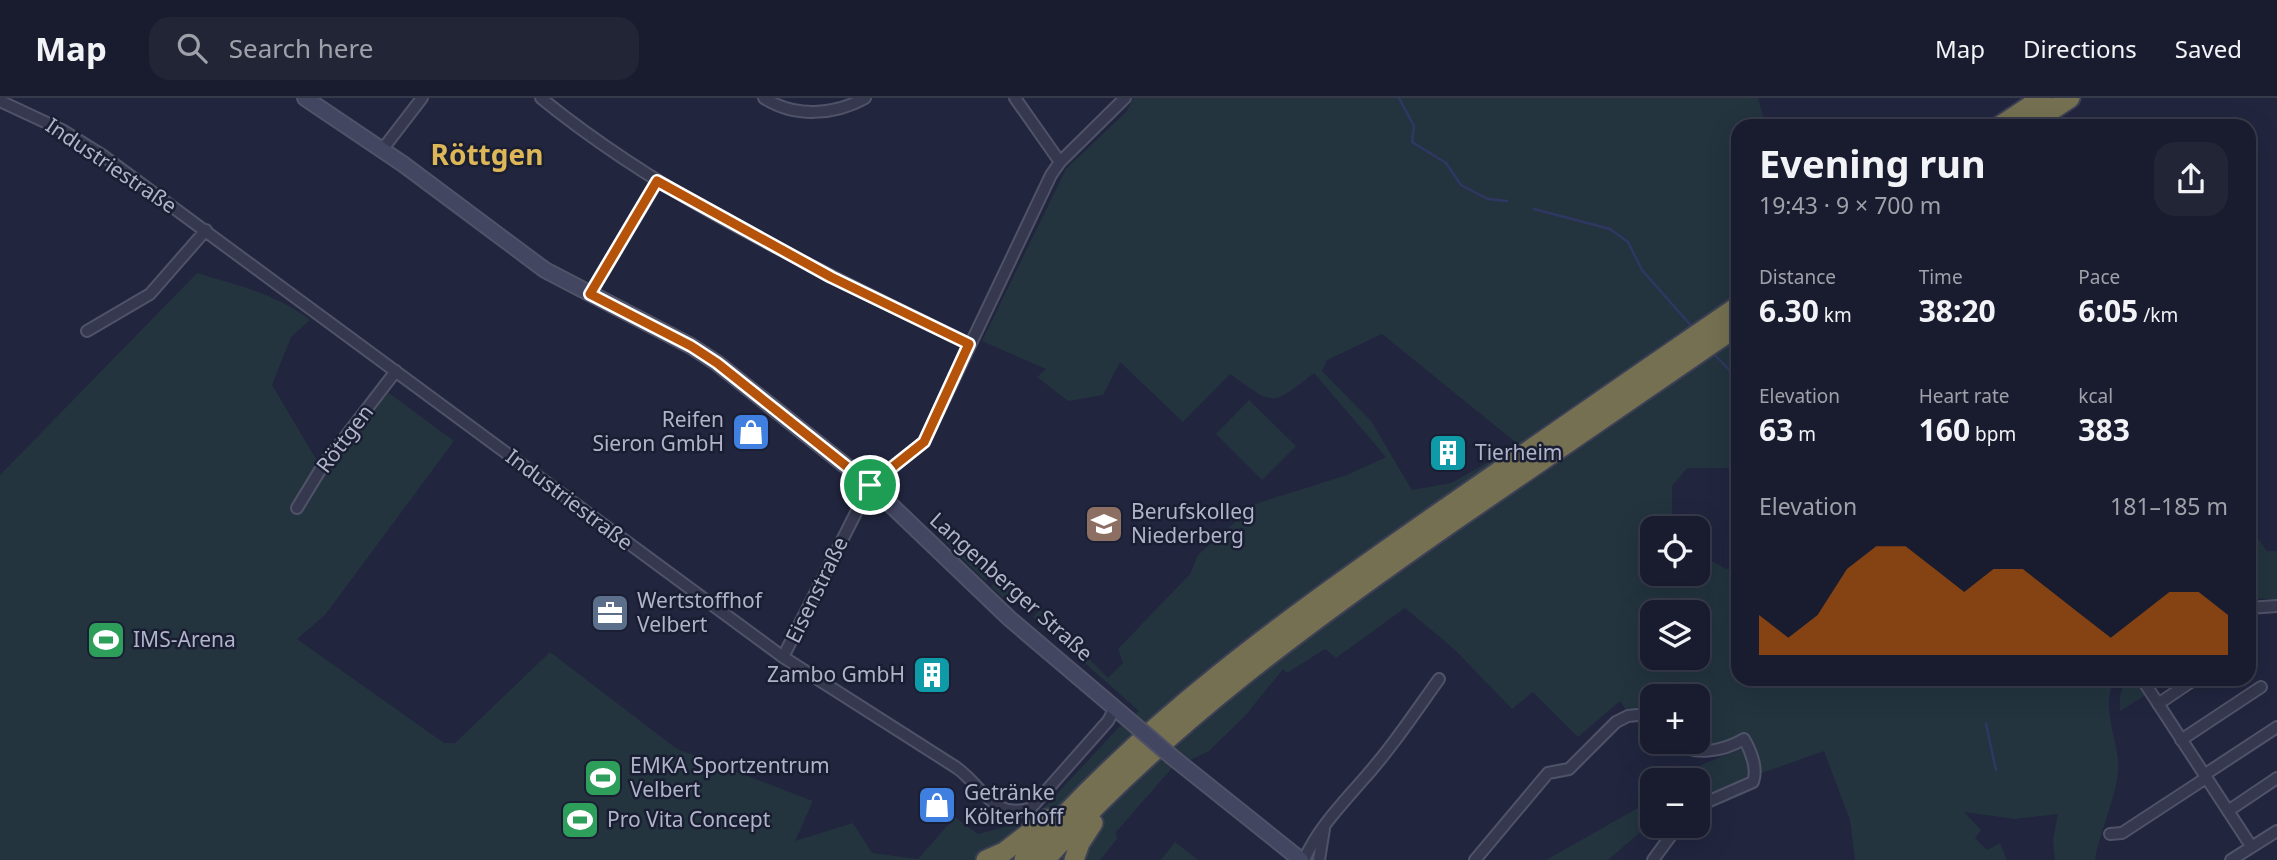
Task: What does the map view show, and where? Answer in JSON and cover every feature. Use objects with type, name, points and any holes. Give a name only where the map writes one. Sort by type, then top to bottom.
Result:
[{"type":"highway","points":[[2010,119],[2042,98]]},
{"type":"highway","points":[[2038,119],[2070,98]]},
{"type":"highway","points":[[1045,860],[1105,797],[1204,706],[1346,596],[1731,311]]},
{"type":"highway","points":[[1024,860],[1078,802],[1193,695],[1294,615],[1592,416],[1731,330]]},
{"type":"highway","points":[[1074,860],[1080,843],[1100,816],[1105,797]]},
{"type":"highway","points":[[986,860],[1022,839],[1058,809],[1078,802]]},
{"type":"main road","name":"Langenberger Straße","points":[[305,98],[382,150],[523,256],[691,346],[717,363],[870,485],[1010,620],[1171,756],[1302,860]]},
{"type":"street","points":[[382,150],[422,98]]},
{"type":"street","points":[[541,98],[657,181],[831,277],[969,344]]},
{"type":"street","points":[[764,98],[782,107],[809,112],[834,110],[865,98]]},
{"type":"street","points":[[1015,98],[1060,162]]},
{"type":"street","points":[[870,485],[924,442],[969,344],[1060,162],[1125,98]]},
{"type":"street","name":"Industriestraße","points":[[0,101],[72,136],[206,230],[783,657],[975,781],[996,807],[1006,812],[1031,808],[1115,708]]},
{"type":"street","points":[[590,294],[657,181]]},
{"type":"street","points":[[87,331],[150,294],[206,230]]},
{"type":"street","name":"Röttgen","points":[[297,508],[322,467],[396,371]]},
{"type":"street","name":"Eisenstraße","points":[[783,657],[870,485]]},
{"type":"street","points":[[2256,608],[2277,606]]},
{"type":"street","points":[[1302,860],[1325,826],[1405,728],[1439,679]]},
{"type":"street","points":[[2146,686],[2251,846]]},
{"type":"street","points":[[2158,704],[2185,686]]},
{"type":"street","points":[[2181,740],[2260,687]]},
{"type":"street","points":[[1475,860],[1548,773],[1569,769],[1616,722],[1628,716],[1640,717]]},
{"type":"street","points":[[2110,834],[2122,833],[2277,727]]},
{"type":"street","points":[[1710,750],[1721,749],[1744,739],[1756,774],[1752,782],[1710,801]]},
{"type":"street","points":[[2228,811],[2277,778]]},
{"type":"street","points":[[1319,860],[1325,826]]},
{"type":"street","points":[[2231,860],[2277,831]]},
{"type":"street","points":[[1653,860],[1669,838]]},
{"type":"shaded area","points":[[1133,98],[1758,98],[1764,119],[1731,119],[1731,468],[1687,468],[1672,486],[1672,516],[1640,516],[1640,586],[1710,586],[1710,560],[1731,569],[1731,686],[2112,686],[2109,709],[2118,759],[2117,782],[2095,860],[2055,860],[2053,839],[2058,814],[2015,819],[1964,812],[1981,830],[1975,838],[1987,850],[2000,843],[2007,860],[1855,860],[1850,820],[1824,751],[1762,773],[1746,783],[1710,794],[1710,768],[1696,768],[1753,745],[1746,733],[1722,745],[1710,746],[1710,684],[1640,684],[1640,706],[1627,712],[1620,701],[1578,737],[1533,692],[1512,709],[1454,649],[1405,608],[1336,658],[1325,649],[1287,673],[1283,669],[1245,716],[1209,751],[1171,769],[1116,832],[1117,839],[1100,860],[0,860],[0,475],[197,273],[270,297],[310,320],[291,337],[272,385],[316,459],[389,393],[454,441],[325,615],[297,639],[444,743],[455,743],[550,652],[677,749],[813,801],[795,841],[853,823],[872,853],[918,859],[955,817],[978,834],[1027,821],[1041,811],[1118,728],[1139,711],[1033,617],[1040,610],[1108,678],[1123,663],[1118,649],[1190,574],[1198,555],[1255,504],[1347,475],[1386,457],[1314,373],[1280,397],[1272,398],[1264,397],[1230,374],[1183,422],[1120,362],[1103,395],[1068,401],[1037,377],[1046,369],[982,341],[1066,169],[1127,111]],"holes":[[[1382,334],[1519,445],[1451,483],[1412,490],[1371,421],[1322,371],[1327,360]]]},
{"type":"shaded area","points":[[1249,400],[1296,446],[1262,480],[1216,434]]},
{"type":"shaded area","points":[[925,521],[943,530],[990,576],[985,581]]},
{"type":"shaded area","points":[[2256,536],[2267,551],[2277,551],[2277,600],[2256,598]]},
{"type":"shaded area","points":[[1003,574],[1021,592],[1009,604],[991,586]]},
{"type":"shaded area","points":[[2124,686],[2140,686],[2146,695],[2120,711]]},
{"type":"shaded area","points":[[1640,807],[1640,832],[1608,860],[1546,860]]},
{"type":"shaded area","points":[[1175,842],[1198,860],[1161,860]]},
{"type":"waterway","points":[[1399,98],[1414,126],[1412,142],[1446,163],[1461,185],[1488,199],[1507,201]]},
{"type":"waterway","points":[[1534,209],[1610,229],[1628,242],[1642,270],[1694,329]]},
{"type":"waterway","points":[[1713,353],[1731,372]]},
{"type":"waterway","points":[[1986,724],[1996,770]]},
{"type":"place","name":"Reifen Sieron GmbH","points":[[751,432]]},
{"type":"place","name":"Tierheim","points":[[1448,453]]},
{"type":"place","name":"Berufskolleg Niederberg","points":[[1104,524]]},
{"type":"place","name":"Wertstoffhof Velbert","points":[[610,613]]},
{"type":"place","name":"IMS-Arena","points":[[106,640]]},
{"type":"place","name":"Zambo GmbH","points":[[932,675]]},
{"type":"place","name":"EMKA Sportzentrum Velbert","points":[[603,778]]},
{"type":"place","name":"Getränke Költerhoff","points":[[937,805]]},
{"type":"place","name":"Pro Vita Concept","points":[[580,820]]},
{"type":"district","name":"Röttgen","points":[[487,155]]},
{"type":"route","points":[[657,181],[762,241],[969,344],[924,442],[870,485],[717,363],[691,346],[590,294],[657,181]]}]
